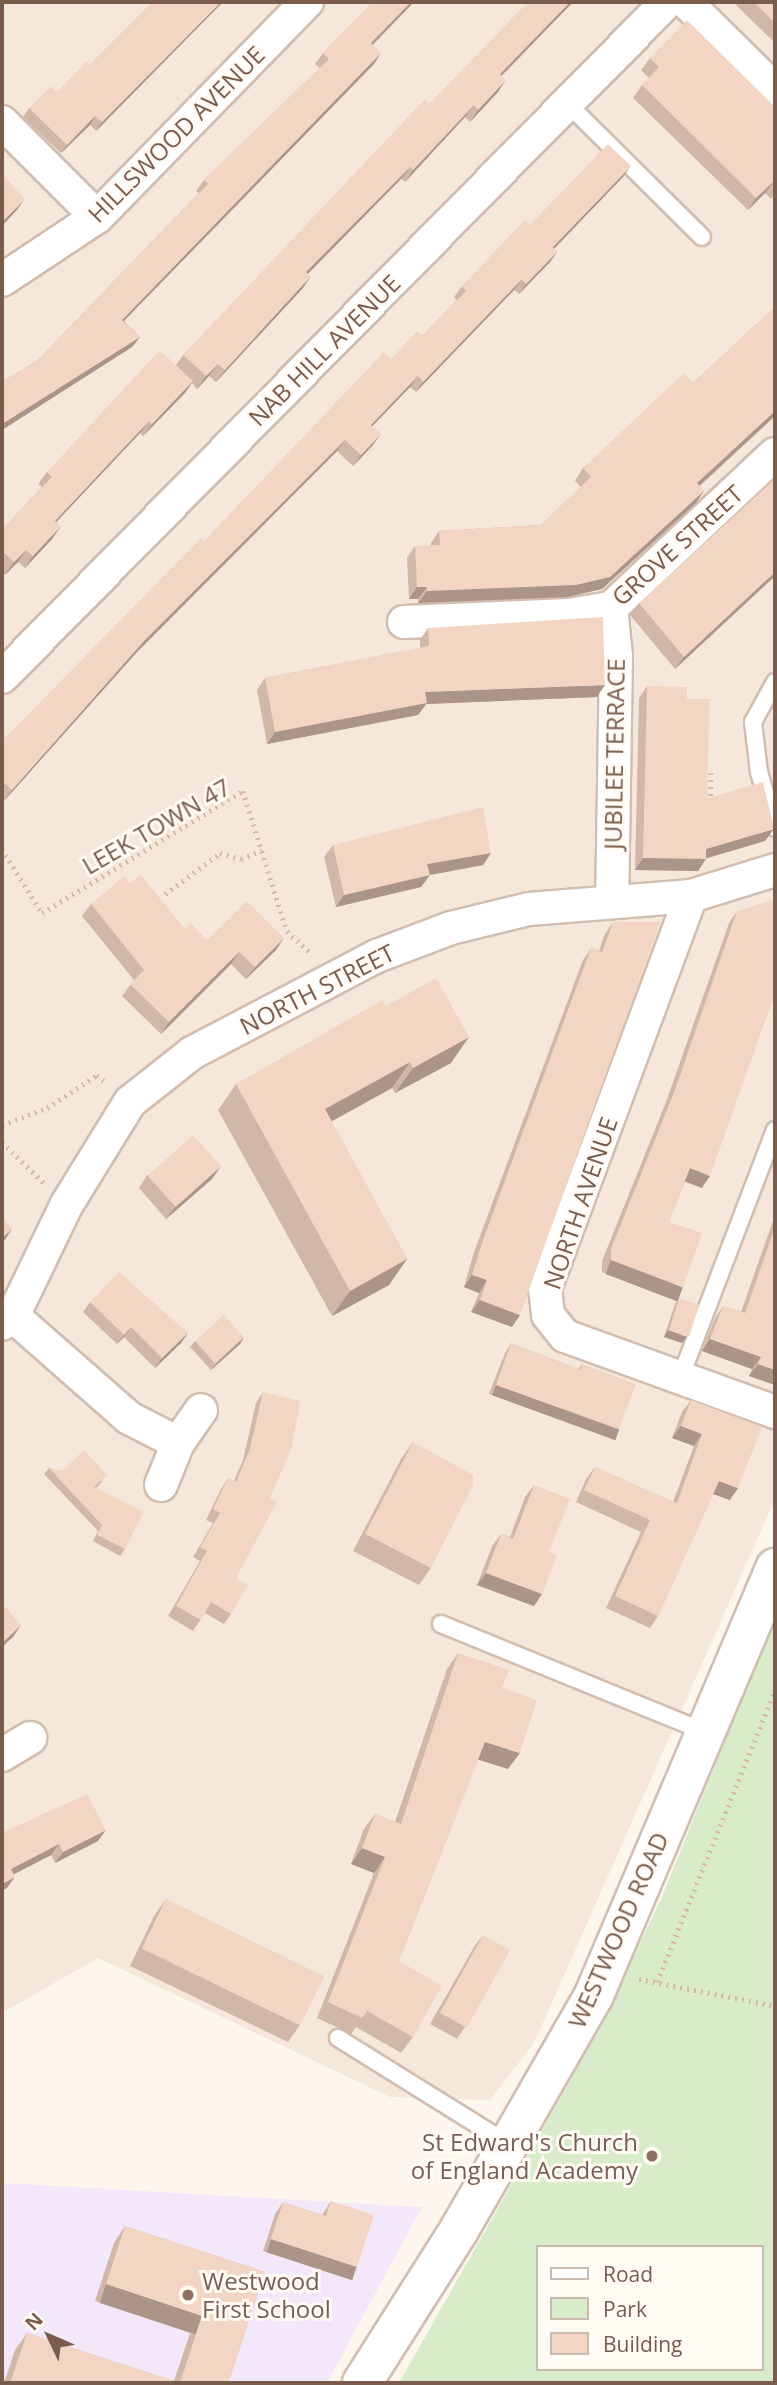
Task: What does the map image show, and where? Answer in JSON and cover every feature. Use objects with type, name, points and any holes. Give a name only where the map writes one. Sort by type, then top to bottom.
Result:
[{"type":"street","points":[[686,2],[775,90]]},
{"type":"street","name":"HILLSWOOD AVENUE","points":[[2,280],[97,217],[288,8]]},
{"type":"street","name":"NAB HILL AVENUE","points":[[2,677],[657,12]]},
{"type":"street","points":[[2,122],[97,217]]},
{"type":"street","name":"GROVE STREET","points":[[404,622],[569,615],[611,608],[775,454]]},
{"type":"street","name":"JUBILEE TERRACE","points":[[611,608],[616,656],[612,900]]},
{"type":"street","name":"NORTH STREET","points":[[7,1320],[67,1204],[130,1102],[192,1052],[377,956],[451,928],[529,909],[612,900],[691,896],[775,870]]},
{"type":"street","name":"NORTH AVENUE","points":[[691,896],[545,1289],[548,1315],[565,1336],[775,1412]]},
{"type":"street","points":[[7,1320],[129,1418],[178,1444]]},
{"type":"street","points":[[161,1485],[178,1444],[201,1410]]},
{"type":"street","name":"WESTWOOD ROAD","points":[[362,2383],[508,2144],[604,1972],[775,1568]]},
{"type":"street","points":[[2,1755],[30,1738]]},
{"type":"lane","points":[[567,103],[702,237]]},
{"type":"lane","points":[[775,682],[753,722],[760,772],[775,828]]},
{"type":"lane","points":[[681,1376],[775,1130]]},
{"type":"lane","points":[[441,1624],[706,1732]]},
{"type":"lane","points":[[338,2038],[508,2144]]},
{"type":"path","points":[[711,773],[712,812]]},
{"type":"path","name":"LEEK TOWN 47","points":[[2,849],[42,913],[243,791],[287,931],[337,977]]},
{"type":"path","points":[[165,894],[220,853],[241,859],[262,850]]},
{"type":"path","points":[[2,1125],[47,1108],[97,1074],[130,1102]]},
{"type":"path","points":[[2,1142],[67,1204]]},
{"type":"path","points":[[657,1982],[775,1690]]},
{"type":"path","points":[[604,1972],[775,2006]]},
{"type":"shaded area","points":[[2,2],[775,2],[775,1499],[534,2043],[490,2100],[390,2097],[98,1958],[2,2013]]},
{"type":"shaded area","name":"Westwood First School","points":[[2,2183],[422,2207],[327,2383],[2,2383]]},
{"type":"green space","name":"St Edward's Church of England Academy","points":[[775,1617],[775,2383],[399,2383],[593,2040],[661,1899]]},
{"type":"building","points":[[153,2],[221,2],[102,122],[95,116],[67,145],[29,108],[51,86],[57,92],[87,61],[90,65]]},
{"type":"building","points":[[373,2],[411,2],[371,43],[381,53],[122,320],[140,337],[2,424],[2,382],[38,360],[208,184],[204,180],[329,59],[323,53]]},
{"type":"building","points":[[528,2],[570,2],[500,74],[506,80],[478,110],[474,105],[413,170],[410,167],[306,272],[311,276],[225,370],[218,364],[206,376],[183,355],[425,99],[429,104]]},
{"type":"building","points":[[754,2],[775,2],[775,23]]},
{"type":"building","points":[[687,20],[775,107],[775,182],[756,198],[642,85],[659,67],[650,58]]},
{"type":"building","points":[[608,144],[631,166],[553,247],[557,252],[526,284],[522,279],[423,382],[418,376],[371,425],[381,434],[361,455],[345,440],[144,641],[12,790],[2,781],[2,741],[201,538],[204,541],[384,352],[391,359],[417,331],[422,336],[466,291],[462,286],[525,220],[530,225]]},
{"type":"building","points":[[2,174],[25,199],[2,222]]},
{"type":"building","points":[[775,307],[775,411],[697,483],[704,491],[610,577],[576,585],[427,591],[427,587],[417,587],[415,546],[440,545],[439,531],[541,525],[591,477],[583,468],[684,373],[693,383]]},
{"type":"building","points":[[158,352],[163,353],[193,381],[152,424],[149,421],[55,521],[61,526],[33,556],[26,550],[14,562],[2,551],[2,530],[52,477],[47,472]]},
{"type":"building","points":[[775,479],[775,572],[684,657],[639,603]]},
{"type":"building","points":[[603,617],[605,685],[425,692],[427,703],[275,732],[265,678],[429,646],[428,628]]},
{"type":"building","points":[[647,686],[687,687],[687,699],[710,699],[707,798],[763,782],[774,829],[706,849],[706,859],[643,858]]},
{"type":"building","points":[[483,807],[491,853],[427,864],[430,875],[344,895],[333,845]]},
{"type":"building","points":[[141,875],[185,929],[190,923],[207,940],[247,901],[284,938],[255,967],[239,952],[169,1022],[130,984],[144,970],[91,904],[124,876],[130,883]]},
{"type":"building","points":[[775,899],[775,993],[710,1176],[690,1168],[669,1222],[702,1233],[683,1287],[611,1260],[611,1249],[675,1090],[737,911]]},
{"type":"building","points":[[613,922],[660,922],[520,1315],[480,1300],[487,1280],[472,1275],[591,948],[602,952]]},
{"type":"building","points":[[436,978],[469,1037],[413,1068],[410,1062],[325,1109],[407,1259],[350,1291],[236,1084],[382,1000],[386,1006]]},
{"type":"building","points":[[193,1135],[221,1166],[176,1207],[148,1176]]},
{"type":"building","points":[[2,1217],[12,1229],[2,1238]]},
{"type":"building","points":[[775,1227],[775,1370],[758,1364],[761,1357],[710,1339],[723,1306],[745,1313]]},
{"type":"building","points":[[119,1272],[188,1333],[162,1358],[131,1327],[124,1335],[90,1302]]},
{"type":"building","points":[[679,1298],[699,1304],[689,1337],[669,1331]]},
{"type":"building","points":[[224,1315],[244,1337],[215,1363],[195,1341]]},
{"type":"building","points":[[511,1343],[580,1370],[582,1364],[636,1384],[619,1429],[496,1385]]},
{"type":"building","points":[[263,1392],[300,1401],[292,1447],[270,1499],[277,1502],[236,1578],[248,1585],[231,1614],[211,1602],[201,1620],[176,1606],[207,1551],[200,1547],[220,1513],[213,1509],[228,1478],[236,1482],[250,1449]]},
{"type":"building","points":[[691,1400],[762,1427],[738,1488],[719,1481],[658,1616],[615,1596],[650,1520],[584,1490],[595,1467],[677,1503],[702,1434],[681,1426]]},
{"type":"building","points":[[413,1442],[473,1475],[473,1486],[431,1568],[365,1534]]},
{"type":"building","points":[[84,1450],[107,1475],[94,1487],[144,1512],[125,1549],[97,1535],[102,1525],[49,1468],[62,1471]]},
{"type":"building","points":[[534,1485],[570,1499],[549,1552],[557,1556],[542,1594],[486,1573],[501,1534],[513,1539]]},
{"type":"building","points":[[2,1603],[21,1625],[2,1643]]},
{"type":"building","points":[[458,1653],[509,1670],[502,1688],[537,1700],[520,1753],[485,1742],[399,1961],[442,1986],[413,2037],[367,2011],[362,2018],[328,2002],[385,1857],[362,1848],[375,1814],[401,1824]]},
{"type":"building","points":[[87,1794],[106,1830],[63,1852],[59,1844],[11,1869],[15,1877],[2,1884],[2,1833]]},
{"type":"building","points":[[166,1899],[324,1976],[300,2026],[142,1948]]},
{"type":"building","points":[[483,1935],[510,1950],[467,2028],[440,2013]]},
{"type":"building","points":[[331,2201],[374,2215],[357,2267],[271,2239],[283,2202],[326,2216]]},
{"type":"building","points":[[125,2226],[265,2272],[228,2383],[180,2383],[202,2316],[106,2284]]},
{"type":"building","points":[[27,2333],[180,2383],[10,2383]]},
{"type":"place","name":"St Edward's Church of England Academy","points":[[652,2156]]},
{"type":"place","name":"Westwood First School","points":[[188,2295]]}]
